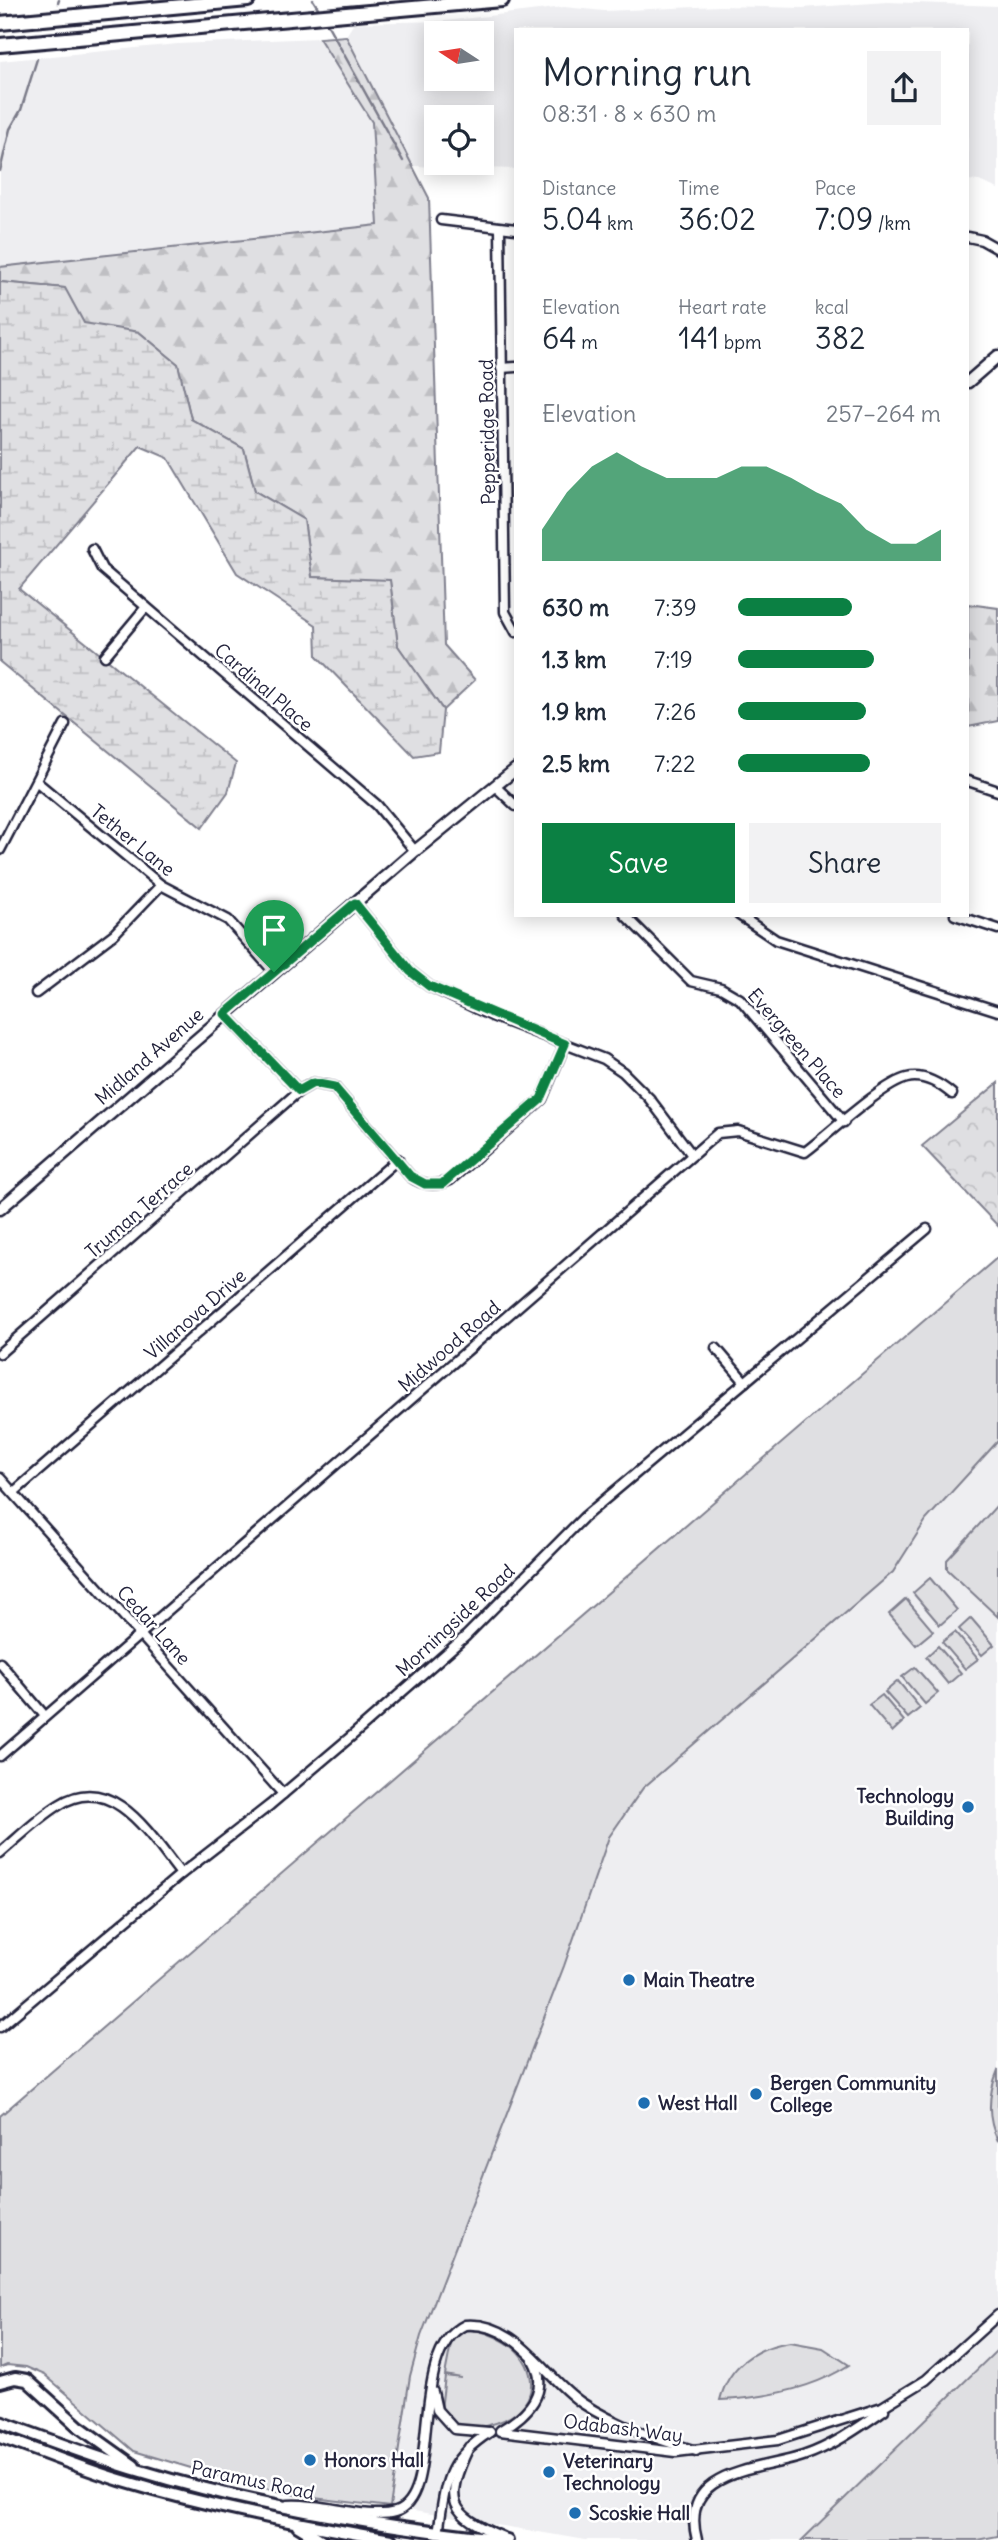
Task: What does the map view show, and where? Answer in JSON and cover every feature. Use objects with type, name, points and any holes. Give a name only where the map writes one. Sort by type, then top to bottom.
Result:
[{"type":"highway","points":[[0,23],[248,0]]},
{"type":"highway","points":[[0,45],[502,0]]},
{"type":"main road","points":[[0,2382],[15,2378],[27,2380],[96,2440],[143,2472]]},
{"type":"main road","name":"Paramus Road","points":[[0,2422],[143,2472],[282,2506],[437,2536],[508,2540]]},
{"type":"main road","name":"Paramus Road","points":[[0,2437],[122,2481],[292,2523],[391,2540]]},
{"type":"main road","points":[[292,2523],[321,2540]]},
{"type":"street","points":[[441,220],[514,229]]},
{"type":"street","name":"Pepperidge Road","points":[[500,228],[505,612],[514,628]]},
{"type":"street","points":[[969,237],[982,240],[998,249]]},
{"type":"street","points":[[969,381],[998,356]]},
{"type":"street","points":[[501,368],[514,367]]},
{"type":"street","name":"Cardinal Place","points":[[92,549],[102,569],[377,805],[415,851]]},
{"type":"street","points":[[105,656],[146,607]]},
{"type":"street","points":[[0,850],[65,724]]},
{"type":"street","name":"Midland Avenue","points":[[0,1209],[415,851],[514,771]]},
{"type":"street","points":[[969,781],[998,791]]},
{"type":"street","name":"Tether Lane","points":[[37,782],[161,885],[228,920],[274,972]]},
{"type":"street","points":[[495,786],[514,804]]},
{"type":"street","points":[[36,993],[114,934],[161,885]]},
{"type":"street","points":[[355,903],[410,971],[429,986],[604,1059],[636,1083],[692,1155]]},
{"type":"street","name":"Evergreen Place","points":[[627,917],[691,981],[721,988],[740,999],[844,1122]]},
{"type":"street","points":[[741,917],[776,940],[998,1011]]},
{"type":"street","points":[[961,917],[998,929]]},
{"type":"street","points":[[225,1014],[299,1091],[313,1083],[334,1087],[417,1182],[433,1185],[450,1180],[541,1099],[565,1044]]},
{"type":"street","name":"Midwood Road","points":[[0,1756],[718,1133],[738,1131],[805,1152],[906,1078],[928,1080],[951,1094]]},
{"type":"street","name":"Truman Terrace","points":[[0,1353],[299,1091]]},
{"type":"street","name":"Villanova Drive","points":[[14,1492],[398,1159]]},
{"type":"street","name":"Morningside Road","points":[[0,2027],[181,1874],[283,1794],[466,1636],[584,1517],[927,1229]]},
{"type":"street","points":[[716,1348],[745,1382]]},
{"type":"street","name":"Cedar Lane","points":[[0,1478],[283,1794]]},
{"type":"street","points":[[0,1663],[46,1716]]},
{"type":"street","points":[[0,1853],[68,1800],[90,1796],[103,1797],[124,1807],[181,1874]]},
{"type":"street","name":"Odabash Way","points":[[528,2352],[537,2368],[536,2400],[527,2413],[500,2431],[676,2452],[696,2451],[778,2440],[842,2422],[882,2407],[926,2380],[998,2315]]},
{"type":"street","points":[[282,2506],[306,2503],[384,2514],[398,2511],[408,2502],[419,2480],[436,2357],[456,2329],[479,2324],[493,2328],[528,2352],[566,2390],[600,2414],[631,2429],[696,2451]]},
{"type":"street","points":[[697,2540],[694,2512],[701,2496],[715,2481],[828,2446],[926,2380]]},
{"type":"street","points":[[432,2390],[438,2410],[454,2429],[490,2432],[456,2460],[449,2475],[437,2536]]},
{"type":"street","points":[[469,2447],[457,2476],[457,2510],[468,2522],[508,2540]]},
{"type":"shaded area","points":[[887,2],[998,6],[998,189],[969,180],[969,28],[514,28],[514,169],[494,168],[494,105],[424,105],[424,166],[413,166],[346,36],[354,23],[424,21],[424,91],[494,91],[494,21],[445,21],[564,7],[604,11],[720,6],[802,8]]},
{"type":"shaded area","points":[[319,38],[372,122],[378,225],[0,267],[0,61],[178,44]]},
{"type":"shaded area","name":"Bergen Community College","points":[[998,1441],[998,2349],[802,2540],[586,2540],[390,2507],[410,2376],[421,2336],[564,1966],[609,1837],[643,1789],[893,1572],[926,1520]]},
{"type":"green space","points":[[346,36],[429,198],[444,645],[475,680],[443,710],[398,646],[390,581],[312,577],[304,520],[255,491],[244,449],[191,419],[178,364],[139,332],[84,324],[64,288],[0,282],[0,267],[378,225],[372,122],[319,38]]},
{"type":"green space","points":[[0,282],[65,288],[84,323],[139,332],[178,364],[191,419],[244,449],[255,491],[304,520],[312,577],[390,580],[398,646],[443,710],[439,752],[414,756],[317,656],[316,625],[237,573],[168,458],[140,446],[19,589],[236,763],[228,792],[202,828],[0,662]]},
{"type":"green space","points":[[969,604],[998,608],[998,721],[969,727]]},
{"type":"green space","points":[[998,1083],[998,1226],[922,1146]]},
{"type":"green space","points":[[998,1257],[998,1441],[926,1520],[893,1572],[643,1788],[609,1837],[564,1966],[421,2336],[410,2376],[390,2507],[305,2497],[241,2483],[134,2451],[45,2375],[26,2367],[7,2365],[0,2368],[0,2116]]},
{"type":"green space","points":[[998,1504],[998,1617],[947,1569],[947,1560]]},
{"type":"green space","points":[[930,1578],[957,1610],[940,1625],[913,1593]]},
{"type":"green space","points":[[906,1599],[933,1631],[916,1645],[889,1614]]},
{"type":"green space","points":[[971,1618],[994,1645],[982,1655],[959,1629]]},
{"type":"green space","points":[[955,1632],[978,1659],[965,1669],[942,1642]]},
{"type":"green space","points":[[938,1646],[961,1673],[948,1684],[926,1657]]},
{"type":"green space","points":[[915,1667],[938,1693],[925,1704],[902,1677]]},
{"type":"green space","points":[[898,1681],[920,1708],[908,1718],[885,1692]]},
{"type":"green space","points":[[882,1695],[904,1721],[892,1732],[869,1705]]},
{"type":"green space","points":[[998,2070],[998,2141],[990,2106]]},
{"type":"green space","points":[[464,2331],[480,2331],[505,2342],[521,2356],[530,2374],[530,2393],[518,2411],[495,2423],[475,2428],[466,2428],[450,2422],[441,2410],[445,2376],[461,2378],[445,2375],[452,2338]]},
{"type":"green space","points":[[790,2342],[823,2348],[849,2365],[803,2387],[754,2397],[720,2400],[730,2377],[746,2360],[766,2348]]},
{"type":"green space","points":[[998,2349],[998,2536],[977,2540],[802,2540]]},
{"type":"waterway","points":[[313,0],[320,11]]},
{"type":"waterway","points":[[325,20],[403,161]]},
{"type":"waterway","points":[[0,171],[10,129],[21,110],[37,59]]},
{"type":"place","name":"Technology Building","points":[[968,1807]]},
{"type":"place","name":"Main Theatre","points":[[629,1980]]},
{"type":"place","name":"Bergen Community College","points":[[756,2094]]},
{"type":"place","name":"West Hall","points":[[644,2103]]},
{"type":"place","name":"Honors Hall","points":[[310,2460]]},
{"type":"place","name":"Veterinary Technology","points":[[549,2472]]},
{"type":"place","name":"Scoskie Hall","points":[[575,2513]]},
{"type":"route","points":[[355,903],[410,971],[429,986],[492,1016],[565,1044],[549,1088],[532,1108],[450,1180],[442,1184],[425,1184],[410,1176],[334,1087],[313,1083],[299,1091],[225,1014],[274,972],[355,903]]}]
